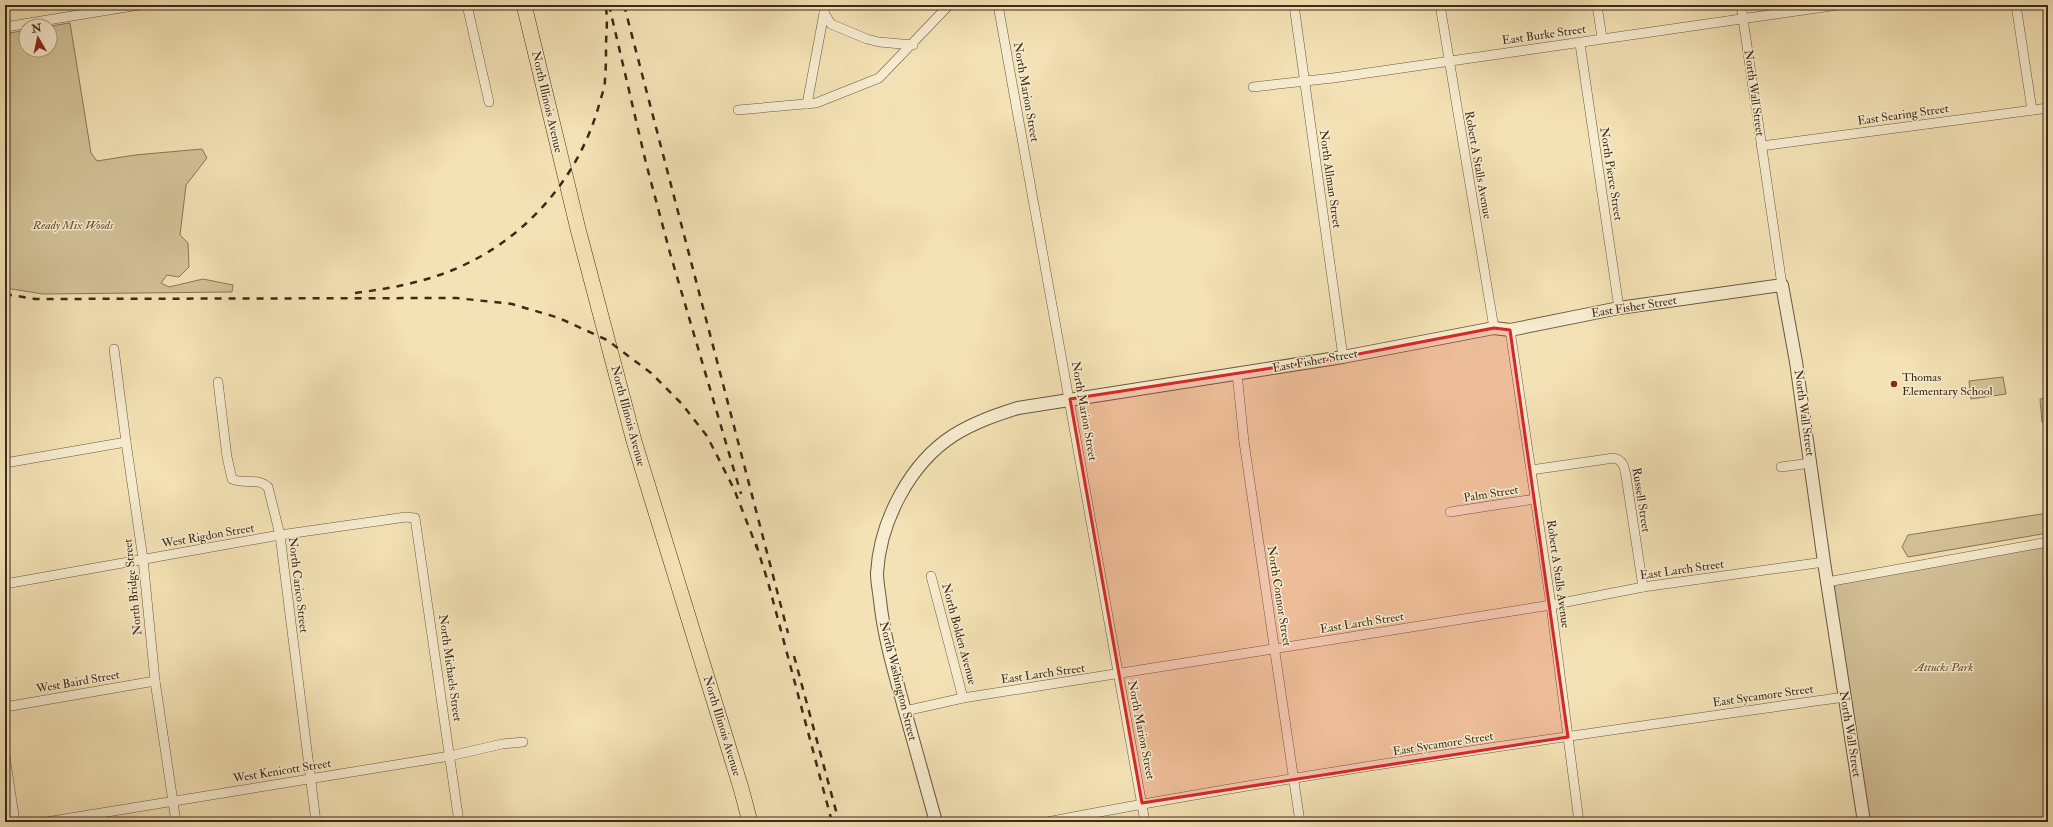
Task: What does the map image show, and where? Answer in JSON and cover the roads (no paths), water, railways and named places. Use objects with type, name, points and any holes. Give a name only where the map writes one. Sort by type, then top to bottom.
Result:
[{"type":"main road","name":"North Illinois Avenue","points":[[524,5],[578,229],[634,441],[741,788],[750,822]]},
{"type":"street","points":[[5,27],[139,5]]},
{"type":"street","points":[[467,5],[489,102]]},
{"type":"street","points":[[738,110],[816,103],[879,78],[949,5]]},
{"type":"street","name":"North Marion Street","points":[[998,5],[1145,822]]},
{"type":"street","name":"North Allman Street","points":[[1294,5],[1344,357]]},
{"type":"street","name":"Robert A Stalls Avenue","points":[[1440,5],[1448,61],[1494,328]]},
{"type":"street","points":[[1597,5],[1602,38]]},
{"type":"street","name":"North Wall Street","points":[[1741,5],[1782,285],[1796,362],[1824,562],[1864,822]]},
{"type":"street","name":"East Burke Street","points":[[1253,87],[1580,44],[1602,38],[1743,20],[1838,5]]},
{"type":"street","points":[[2016,5],[2032,110]]},
{"type":"street","points":[[824,9],[831,24],[867,39],[879,42],[913,44]]},
{"type":"street","points":[[807,104],[824,9]]},
{"type":"street","name":"North Pierce Street","points":[[1580,44],[1619,308]]},
{"type":"street","name":"East Searing Street","points":[[1761,146],[2048,108]]},
{"type":"street","name":"East Fisher Street","points":[[892,515],[910,480],[932,454],[954,435],[984,418],[1011,410],[1070,399],[1344,357],[1494,328],[1510,330],[1619,308],[1782,285]]},
{"type":"street","name":"Robert A Stalls Avenue","points":[[1510,330],[1551,605],[1579,822]]},
{"type":"street","name":"North Bridge Street","points":[[114,349],[143,559],[155,681],[176,822]]},
{"type":"street","name":"North Connor Street","points":[[1238,373],[1245,448],[1276,648],[1300,822]]},
{"type":"street","name":"North Carico Street","points":[[218,382],[227,457],[232,479],[239,482],[256,480],[268,487],[280,535],[316,822]]},
{"type":"street","points":[[5,463],[126,442]]},
{"type":"street","name":"Russell Street","points":[[1531,470],[1614,458],[1620,459],[1623,463],[1626,476],[1643,587]]},
{"type":"street","points":[[1781,467],[1811,462]]},
{"type":"street","name":"Palm Street","points":[[1450,512],[1535,499]]},
{"type":"street","name":"North Washington Street","points":[[892,515],[883,537],[877,574],[882,626],[892,668],[936,822]]},
{"type":"street","name":"West Rigdon Street","points":[[5,584],[280,535],[406,517],[415,518]]},
{"type":"street","name":"North Michaels Street","points":[[415,518],[459,822]]},
{"type":"street","points":[[1827,582],[2048,542]]},
{"type":"street","name":"East Larch Street","points":[[905,711],[964,698],[1118,675],[1276,648],[1551,605],[1643,587],[1824,562]]},
{"type":"street","name":"North Bolden Avenue","points":[[931,576],[964,698]]},
{"type":"street","name":"West Baird Street","points":[[5,707],[155,681]]},
{"type":"street","name":"East Sycamore Street","points":[[1047,822],[1142,804],[1294,779],[1844,697]]},
{"type":"street","name":"West Kenicott Street","points":[[46,822],[450,756],[502,744],[523,742]]},
{"type":"street","points":[[5,756],[15,822]]},
{"type":"railway","points":[[609,5],[646,163],[670,253],[741,494]]},
{"type":"railway","points":[[624,5],[788,633]]},
{"type":"railway","points":[[355,293],[413,283],[441,275],[468,263],[513,235],[533,217],[550,198],[566,177],[580,154],[591,130],[603,92],[606,67],[606,9]]},
{"type":"railway","points":[[5,294],[35,299],[456,298],[512,304],[559,318],[607,340],[651,373],[682,404],[707,436],[734,489],[757,548]]},
{"type":"railway","points":[[756,544],[768,582],[832,822]]},
{"type":"railway","points":[[794,656],[839,822]]},
{"type":"place","name":"Thomas Elementary School","points":[[1894,384]]},
{"type":"park label","name":"Ready Mix Woods","points":[[73,225]]},
{"type":"park label","name":"Attucks Park","points":[[1944,667]]}]
